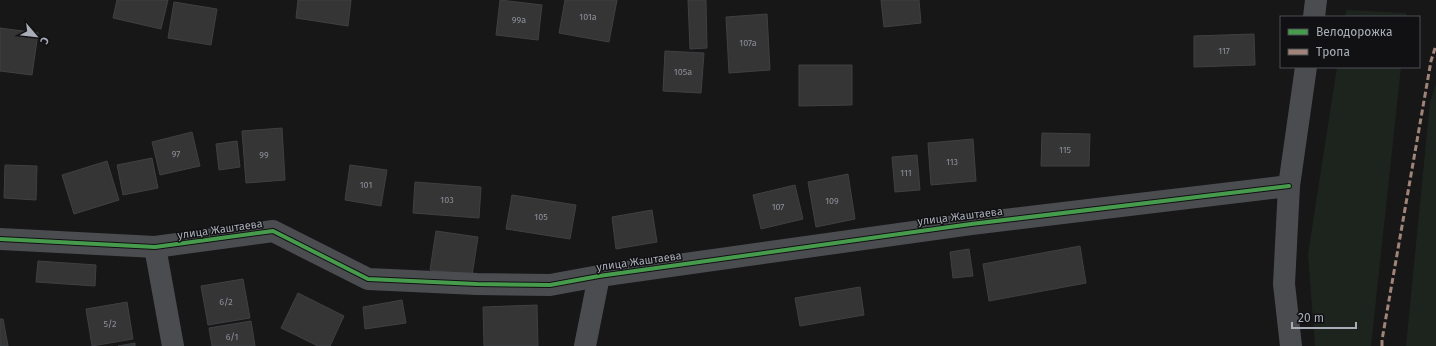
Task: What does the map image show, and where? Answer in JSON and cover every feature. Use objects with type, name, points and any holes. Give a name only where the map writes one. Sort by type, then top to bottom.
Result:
[{"type":"street","points":[[1314,16],[1316,0]]},
{"type":"street","points":[[1291,346],[1284,284],[1290,186],[1306,68]]},
{"type":"street","name":"улица Жаштаева","points":[[0,238],[155,247],[273,231],[368,279],[477,284],[550,285],[599,276],[971,224],[1290,186]]},
{"type":"street","points":[[155,247],[173,346]]},
{"type":"street","points":[[585,346],[599,276]]},
{"type":"shaded area","points":[[1346,10],[1406,13],[1406,16],[1345,16]]},
{"type":"shaded area","points":[[1337,68],[1401,68],[1371,346],[1315,346],[1308,254]]},
{"type":"shaded area","points":[[1436,84],[1436,346],[1406,346],[1430,102]]},
{"type":"building","points":[[117,0],[168,0],[161,29],[113,18]]},
{"type":"building","points":[[298,0],[351,0],[348,26],[296,18]]},
{"type":"building","points":[[500,0],[542,5],[538,40],[496,35]]},
{"type":"building","points":[[565,0],[617,0],[609,42],[559,33]]},
{"type":"building","points":[[688,0],[706,0],[707,48],[690,49]]},
{"type":"building","points":[[881,0],[919,0],[921,23],[884,27]]},
{"type":"building","points":[[174,2],[217,9],[211,45],[168,38]]},
{"type":"building","points":[[767,14],[770,70],[729,73],[726,17]]},
{"type":"building","points":[[0,28],[38,33],[32,75],[0,71]]},
{"type":"building","points":[[1254,34],[1255,65],[1194,67],[1194,36]]},
{"type":"building","points":[[665,51],[704,53],[701,93],[663,91]]},
{"type":"building","points":[[799,65],[852,65],[852,105],[799,106]]},
{"type":"building","points":[[282,128],[285,180],[246,183],[242,131]]},
{"type":"building","points":[[192,132],[200,166],[160,175],[152,142]]},
{"type":"building","points":[[1042,133],[1090,134],[1089,166],[1041,166]]},
{"type":"building","points":[[973,139],[976,181],[931,185],[928,143]]},
{"type":"building","points":[[237,141],[240,167],[219,170],[216,144]]},
{"type":"building","points":[[917,155],[920,190],[895,192],[892,157]]},
{"type":"building","points":[[152,158],[158,188],[123,195],[117,165]]},
{"type":"building","points":[[107,161],[119,200],[74,214],[62,175]]},
{"type":"building","points":[[5,165],[37,166],[36,200],[4,198]]},
{"type":"building","points":[[350,165],[387,170],[381,206],[345,200]]},
{"type":"building","points":[[848,174],[855,219],[816,227],[808,182]]},
{"type":"building","points":[[415,182],[481,187],[479,218],[413,213]]},
{"type":"building","points":[[795,185],[803,219],[761,229],[753,195]]},
{"type":"building","points":[[512,195],[576,205],[570,239],[506,229]]},
{"type":"building","points":[[652,210],[657,242],[616,249],[612,217]]},
{"type":"building","points":[[436,231],[478,237],[472,276],[430,270]]},
{"type":"building","points":[[1080,246],[1086,283],[989,301],[983,264]]},
{"type":"building","points":[[969,249],[973,276],[953,278],[950,252]]},
{"type":"building","points":[[38,261],[96,265],[95,286],[36,282]]},
{"type":"building","points":[[243,279],[250,318],[208,325],[201,286]]},
{"type":"building","points":[[860,287],[864,315],[800,326],[795,298]]},
{"type":"building","points":[[298,293],[344,316],[330,346],[318,346],[281,328]]},
{"type":"building","points":[[402,300],[406,323],[365,329],[363,307]]},
{"type":"building","points":[[127,302],[133,339],[92,346],[86,309]]},
{"type":"building","points":[[537,305],[538,346],[484,346],[483,307]]},
{"type":"building","points":[[0,319],[3,319],[8,346],[0,346]]},
{"type":"building","points":[[251,321],[255,346],[212,346],[209,328]]},
{"type":"building","points":[[135,343],[135,346],[118,346]]},
{"type":"marked path","points":[[1382,346],[1431,61],[1436,45]]},
{"type":"cycle path","points":[[0,239],[155,247],[273,231],[368,279],[477,284],[550,285],[599,276],[971,224],[1289,186]]}]
